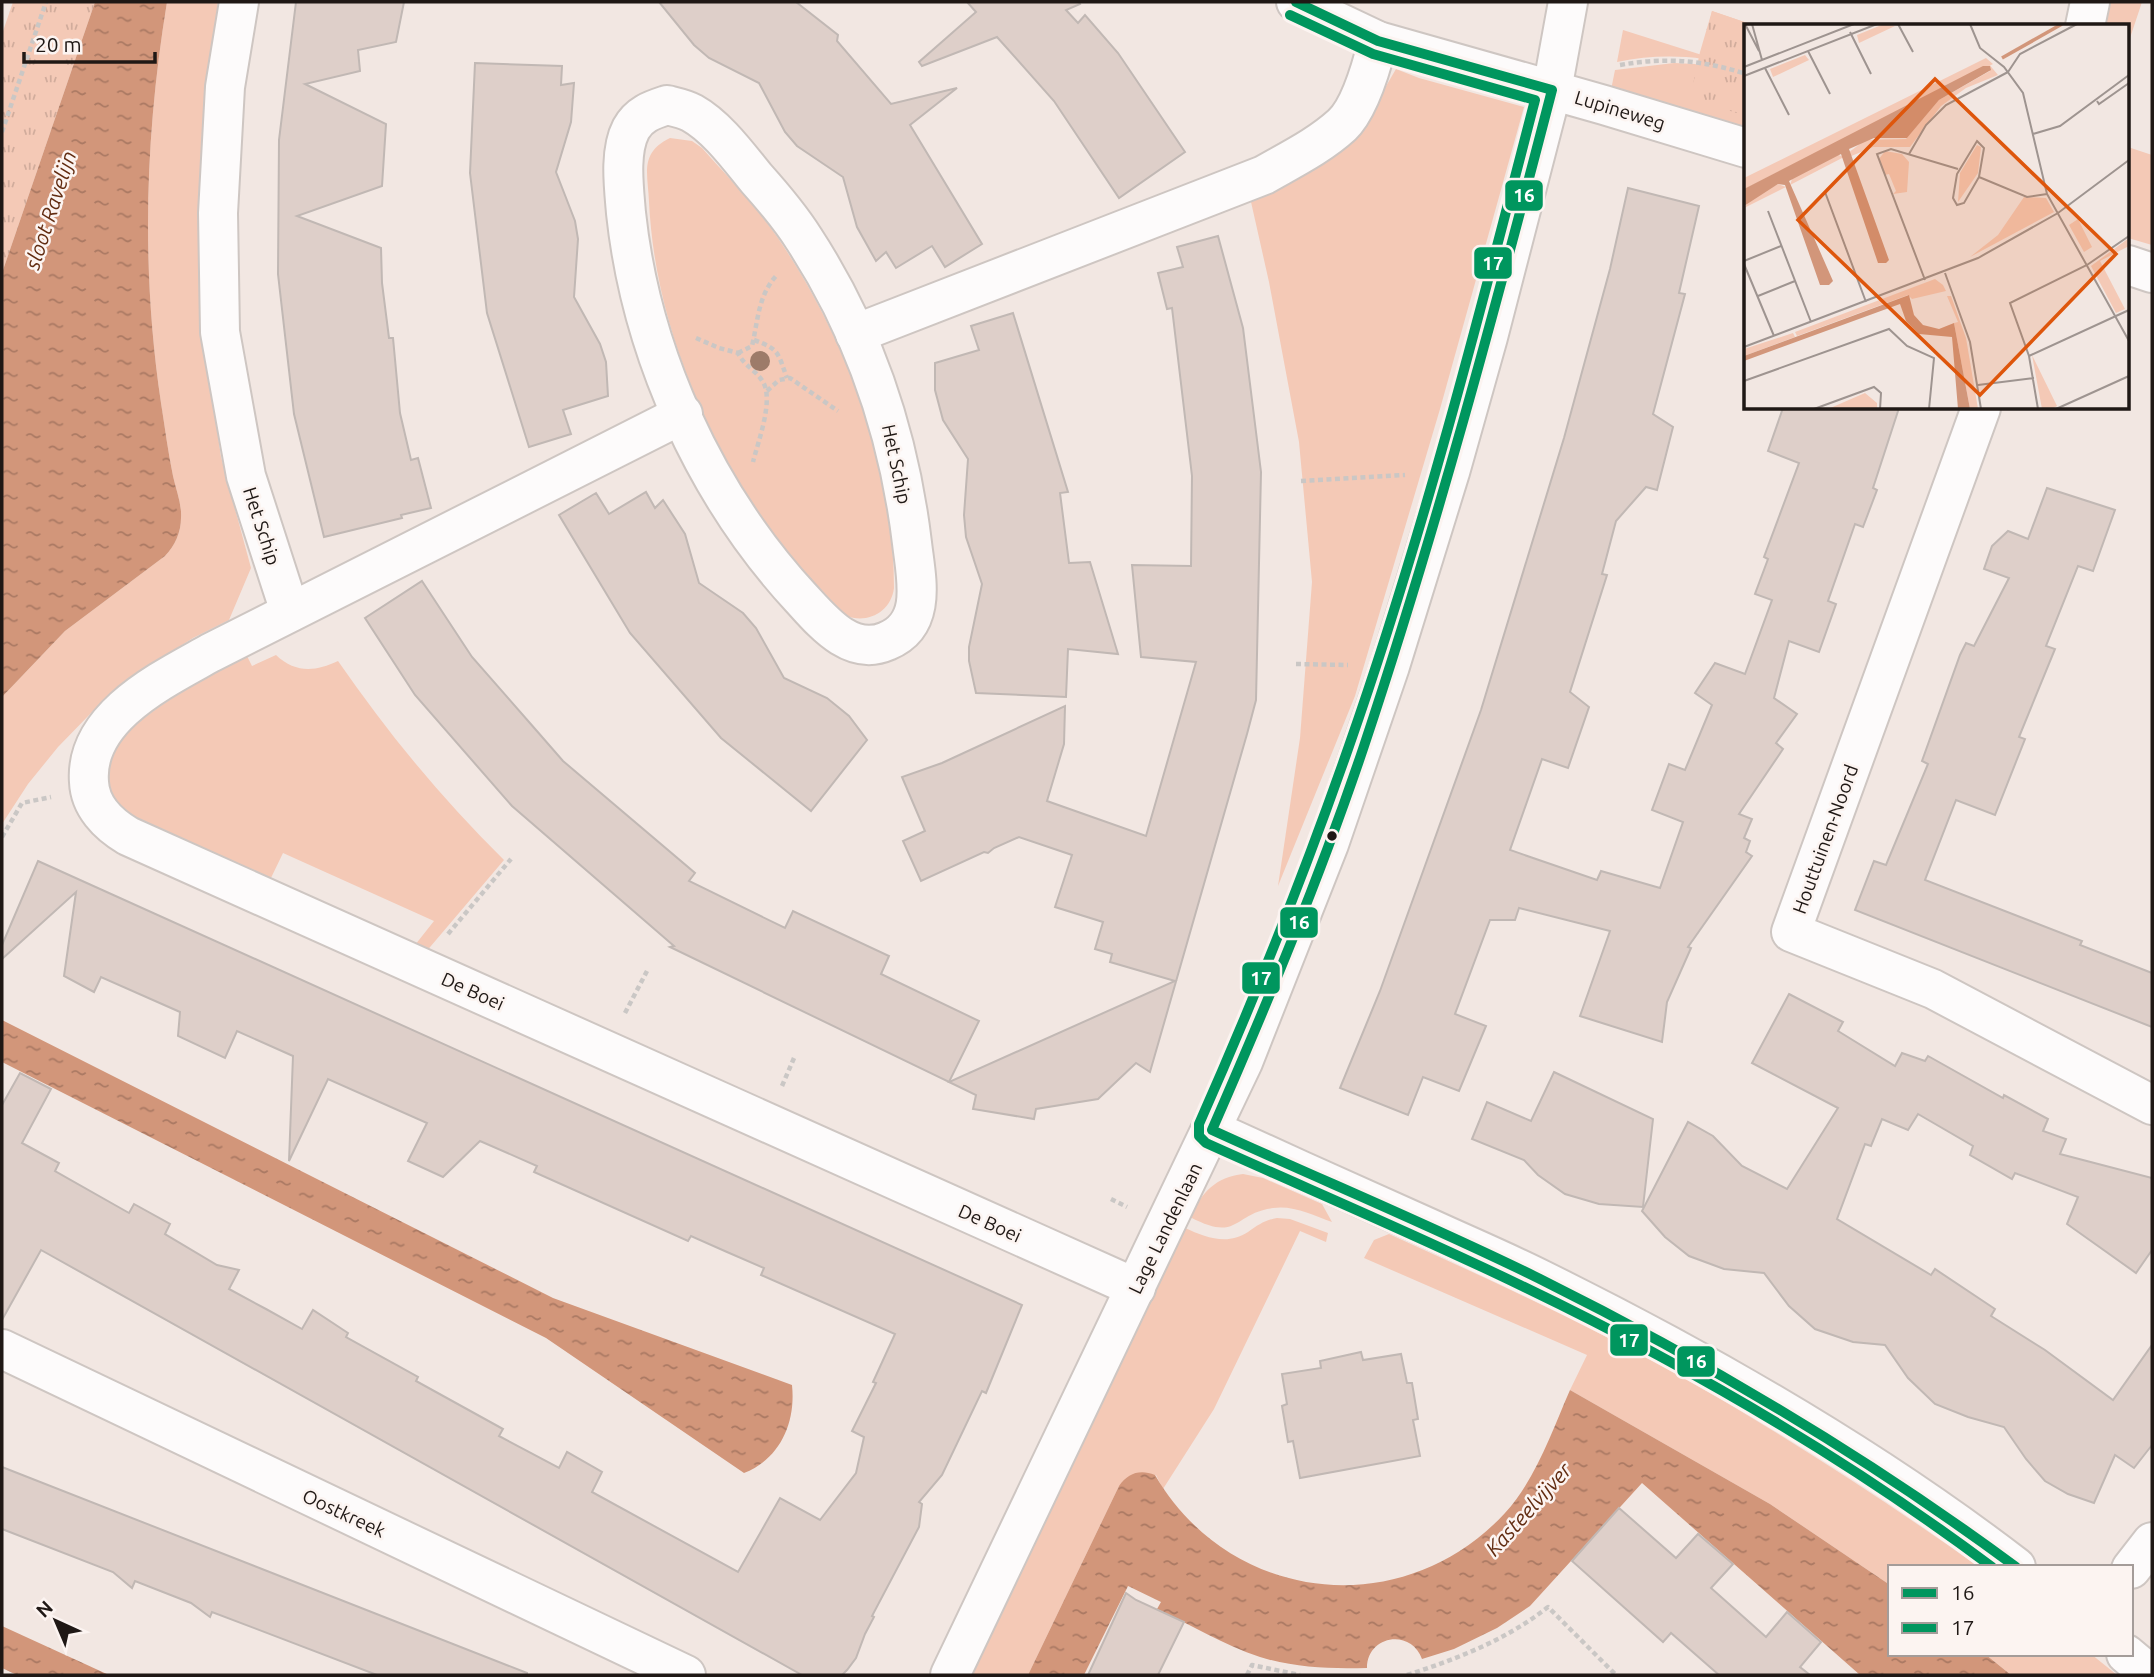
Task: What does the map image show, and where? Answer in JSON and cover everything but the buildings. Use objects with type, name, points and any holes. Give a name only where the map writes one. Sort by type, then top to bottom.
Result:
[{"type":"street","name":"Het Schip","points":[[239,2],[225,87],[218,201],[220,332],[246,476],[290,612]]},
{"type":"street","name":"Lupineweg","points":[[1296,2],[1378,41],[1744,147]]},
{"type":"street","name":"Lage Landenlaan","points":[[950,1675],[1244,1062],[1329,844],[1390,666],[1450,472],[1552,90],[1568,2]]},
{"type":"street","points":[[2085,24],[2090,2]]},
{"type":"street","points":[[855,334],[1246,183],[1298,156],[1344,124],[1369,78],[1378,41]]},
{"type":"street","name":"Het Schip","points":[[667,105],[691,112],[712,128],[778,204],[809,247],[855,334],[878,390],[903,485],[918,591],[916,609],[908,625],[898,635],[870,646],[851,642],[836,633],[781,577],[726,500],[700,453],[662,365],[645,313],[628,232],[624,192],[625,148],[631,129],[646,112],[667,105]]},
{"type":"street","points":[[2130,266],[2152,272]]},
{"type":"street","name":"Houttuinen-Noord","points":[[1980,410],[1791,932],[1933,989],[2152,1105]]},
{"type":"street","points":[[89,789],[90,756],[96,741],[116,715],[176,672],[683,414]]},
{"type":"street","name":"De Boei","points":[[89,789],[104,817],[114,828],[128,836],[1136,1289]]},
{"type":"street","points":[[1212,1130],[1538,1278],[1639,1329],[1778,1407],[1867,1463],[2013,1565]]},
{"type":"street","name":"Oostkreek","points":[[2,1349],[686,1675]]},
{"type":"street","points":[[2133,1566],[2152,1542]]},
{"type":"street","points":[[2128,1656],[2151,1675]]},
{"type":"path","points":[[2,132],[46,2]]},
{"type":"path","points":[[1612,66],[1676,59],[1744,73]]},
{"type":"path","points":[[738,353],[752,346],[757,314],[769,285],[809,247]]},
{"type":"path","points":[[645,313],[708,344],[738,353],[746,366],[764,382],[767,391],[761,435],[751,466],[738,489],[726,500]]},
{"type":"path","points":[[754,340],[779,355],[787,378]]},
{"type":"path","points":[[767,391],[779,380],[787,378],[804,385],[842,414]]},
{"type":"path","points":[[1301,481],[1450,472]]},
{"type":"path","points":[[2,837],[22,803],[89,789]]},
{"type":"path","points":[[421,967],[511,859]]},
{"type":"path","points":[[1407,1675],[1490,1644],[1548,1607],[1616,1675]]},
{"type":"path","points":[[1247,1675],[1252,1665],[1300,1675]]},
{"type":"green space","points":[[13,2],[95,2],[2,273],[2,34]]},
{"type":"green space","points":[[167,2],[218,2],[202,130],[199,272],[204,336],[221,457],[251,568],[229,620],[193,638],[157,661],[121,686],[93,711],[58,747],[28,784],[2,824],[2,697],[65,631],[165,556],[180,528],[181,508],[168,449],[155,353],[148,252],[150,152]]},
{"type":"green space","points":[[2101,2],[2142,2],[2130,38],[2130,24],[2096,24]]},
{"type":"green space","points":[[1712,11],[1750,24],[1744,24],[1744,28],[1704,59],[1660,57],[1617,62],[1623,30],[1702,55]]},
{"type":"green space","points":[[1712,11],[1750,24],[1744,24],[1744,115],[1690,98]]},
{"type":"green space","points":[[1674,63],[1695,64],[1744,79],[1744,131],[1611,90],[1615,70]]},
{"type":"green space","points":[[1396,69],[1524,107],[1440,409],[1355,696],[1278,886],[1300,738],[1312,582],[1299,442],[1249,193],[1364,124]]},
{"type":"green space","points":[[670,138],[692,141],[702,148],[760,215],[803,277],[845,361],[875,450],[886,495],[892,542],[892,596],[883,610],[870,617],[846,616],[789,554],[755,507],[731,467],[690,383],[662,294],[653,248],[649,202],[649,157],[660,144]]},
{"type":"green space","points":[[2130,148],[2152,155],[2152,245],[2130,239]]},
{"type":"green space","points":[[276,655],[290,665],[306,669],[338,661],[416,764],[504,860],[425,953],[415,945],[434,921],[283,853],[270,880],[122,812],[115,800],[108,781],[109,761],[130,730],[169,701],[247,656],[252,666]]},
{"type":"green space","points":[[1243,1174],[1263,1178],[1322,1204],[1332,1222],[1303,1211],[1280,1207],[1260,1211],[1227,1227],[1206,1224],[1190,1217],[1211,1187],[1225,1178]]},
{"type":"green space","points":[[1290,1219],[1328,1233],[1326,1242],[1300,1231],[1214,1409],[1163,1489],[1156,1475],[1119,1486],[1028,1675],[970,1675],[1185,1228],[1216,1239],[1232,1239],[1265,1221]]},
{"type":"green space","points":[[1389,1234],[1538,1303],[1684,1378],[1834,1469],[1976,1565],[1888,1565],[1888,1584],[1770,1504],[1570,1390],[1587,1355],[1364,1258],[1374,1240]]},
{"type":"green space","points":[[1987,1656],[2093,1656],[2117,1675],[2011,1675]]},
{"type":"water","name":"sloot Ravelijn","points":[[95,2],[167,2],[150,152],[148,252],[150,303],[161,403],[181,508],[181,523],[177,538],[165,556],[65,631],[2,697],[2,273]]},
{"type":"water","points":[[2,1020],[553,1298],[792,1385],[791,1413],[783,1438],[767,1459],[744,1473],[546,1338],[2,1062]]},
{"type":"water","name":"Kasteelvijver","points":[[1570,1390],[1770,1504],[1888,1584],[1888,1656],[1987,1656],[2011,1675],[1860,1675],[1642,1483],[1530,1606],[1497,1628],[1454,1649],[1422,1659],[1409,1643],[1390,1640],[1374,1648],[1367,1668],[1300,1666],[1260,1657],[1208,1635],[1157,1609],[1161,1602],[1128,1586],[1084,1675],[1028,1675],[1119,1486],[1130,1475],[1144,1472],[1155,1475],[1188,1518],[1227,1551],[1272,1573],[1320,1584],[1369,1584],[1418,1572],[1464,1548],[1516,1500],[1550,1438]]},
{"type":"water","points":[[2,1626],[109,1675],[17,1675],[2,1668]]},
{"type":"transit line","name":"16","points":[[1296,2],[1378,41],[1552,90],[1464,419],[1364,746],[1292,940],[1212,1130],[1500,1259],[1664,1343],[1844,1449],[2013,1565]]},
{"type":"transit line","name":"17","points":[[1290,15],[1373,54],[1535,100],[1449,425],[1376,667],[1296,890],[1199,1124],[1199,1136],[1206,1143],[1481,1266],[1643,1347],[1822,1450],[1989,1565]]}]
